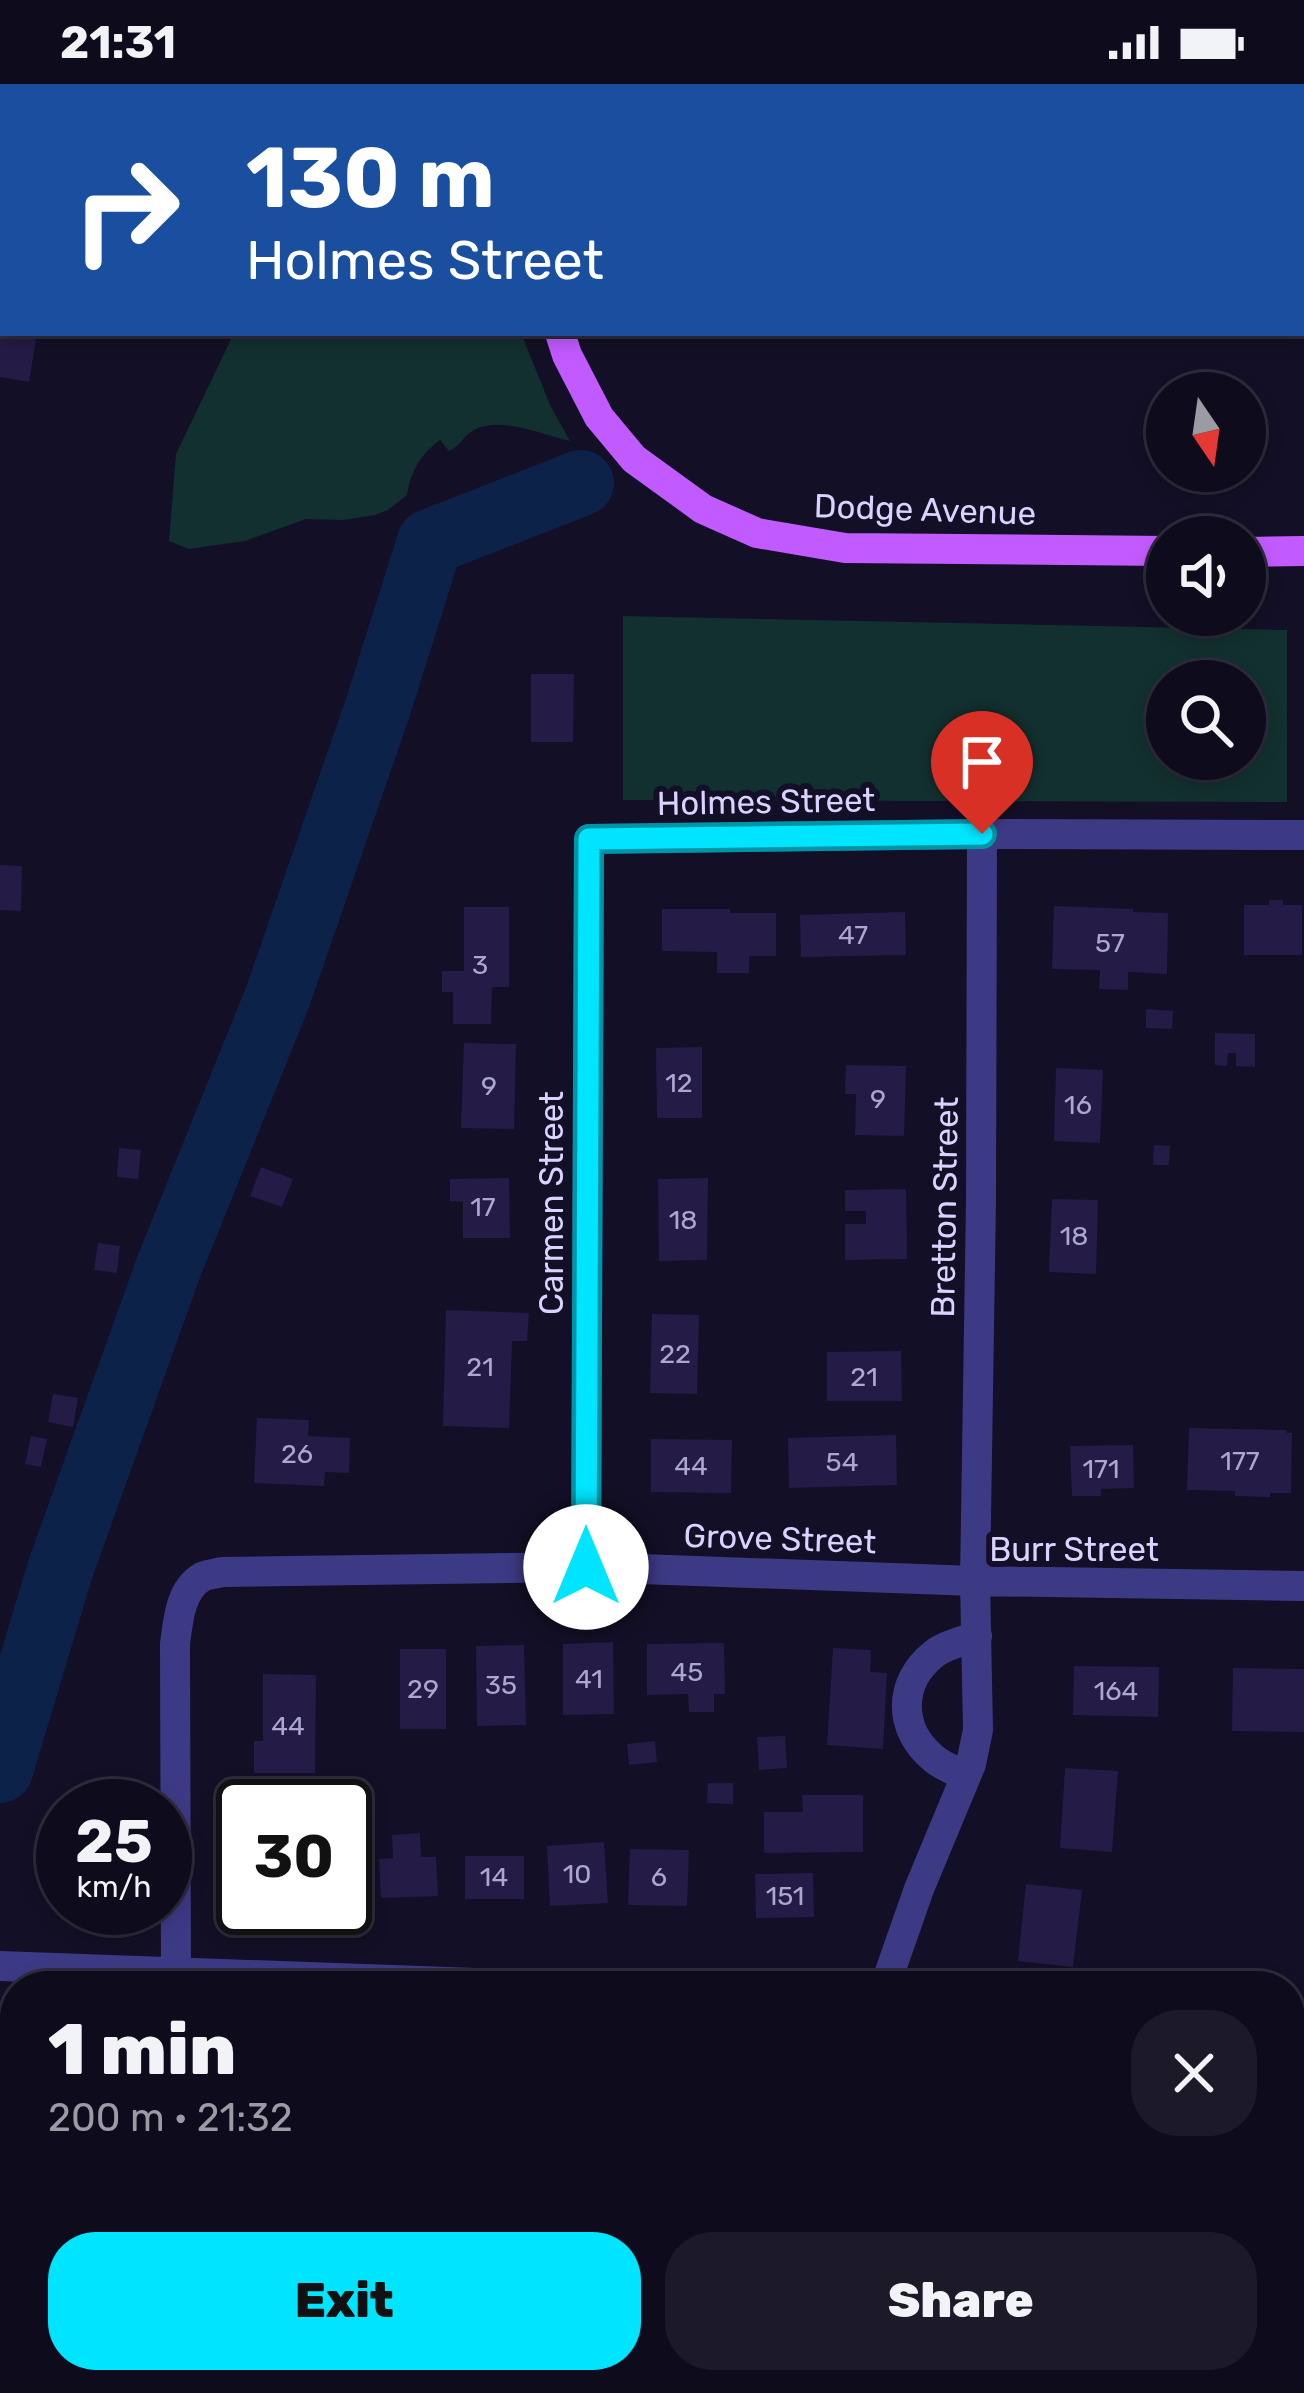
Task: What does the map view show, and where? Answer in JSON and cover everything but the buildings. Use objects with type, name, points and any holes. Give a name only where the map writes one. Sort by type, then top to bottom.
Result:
[{"type":"main road","name":"Dodge Avenue","points":[[561,336],[599,417],[634,459],[703,509],[757,533],[845,548],[1146,551]]},
{"type":"main road","points":[[1266,552],[1304,551]]},
{"type":"street","name":"Bretton Street","points":[[975,1580],[982,834]]},
{"type":"street","name":"Holmes Street","points":[[589,839],[1304,835]]},
{"type":"street","name":"Carmen Street","points":[[586,1567],[589,839]]},
{"type":"street","name":"Grove Street","points":[[176,1971],[175,1644],[186,1594],[202,1577],[222,1572],[586,1567],[975,1580]]},
{"type":"street","name":"Burr Street","points":[[890,1971],[966,1776],[978,1730],[975,1580],[1304,1586]]},
{"type":"street","points":[[966,1776],[934,1760],[920,1745],[910,1729],[905,1705],[911,1680],[935,1652],[977,1636]]},
{"type":"street","points":[[0,1966],[126,1971]]},
{"type":"green space","points":[[233,336],[522,336],[570,441],[507,425],[482,427],[449,451],[440,440],[433,446],[418,464],[407,495],[388,510],[344,520],[306,519],[245,541],[189,549],[169,541],[176,454]]},
{"type":"green space","points":[[623,616],[1146,627],[1146,636],[1266,636],[1266,630],[1287,630],[1287,802],[623,800]]},
{"type":"waterway","points":[[0,1770],[60,1570],[169,1266],[278,996],[430,542],[581,483]]},
{"type":"route","points":[[586,1567],[589,839],[982,834]]}]
